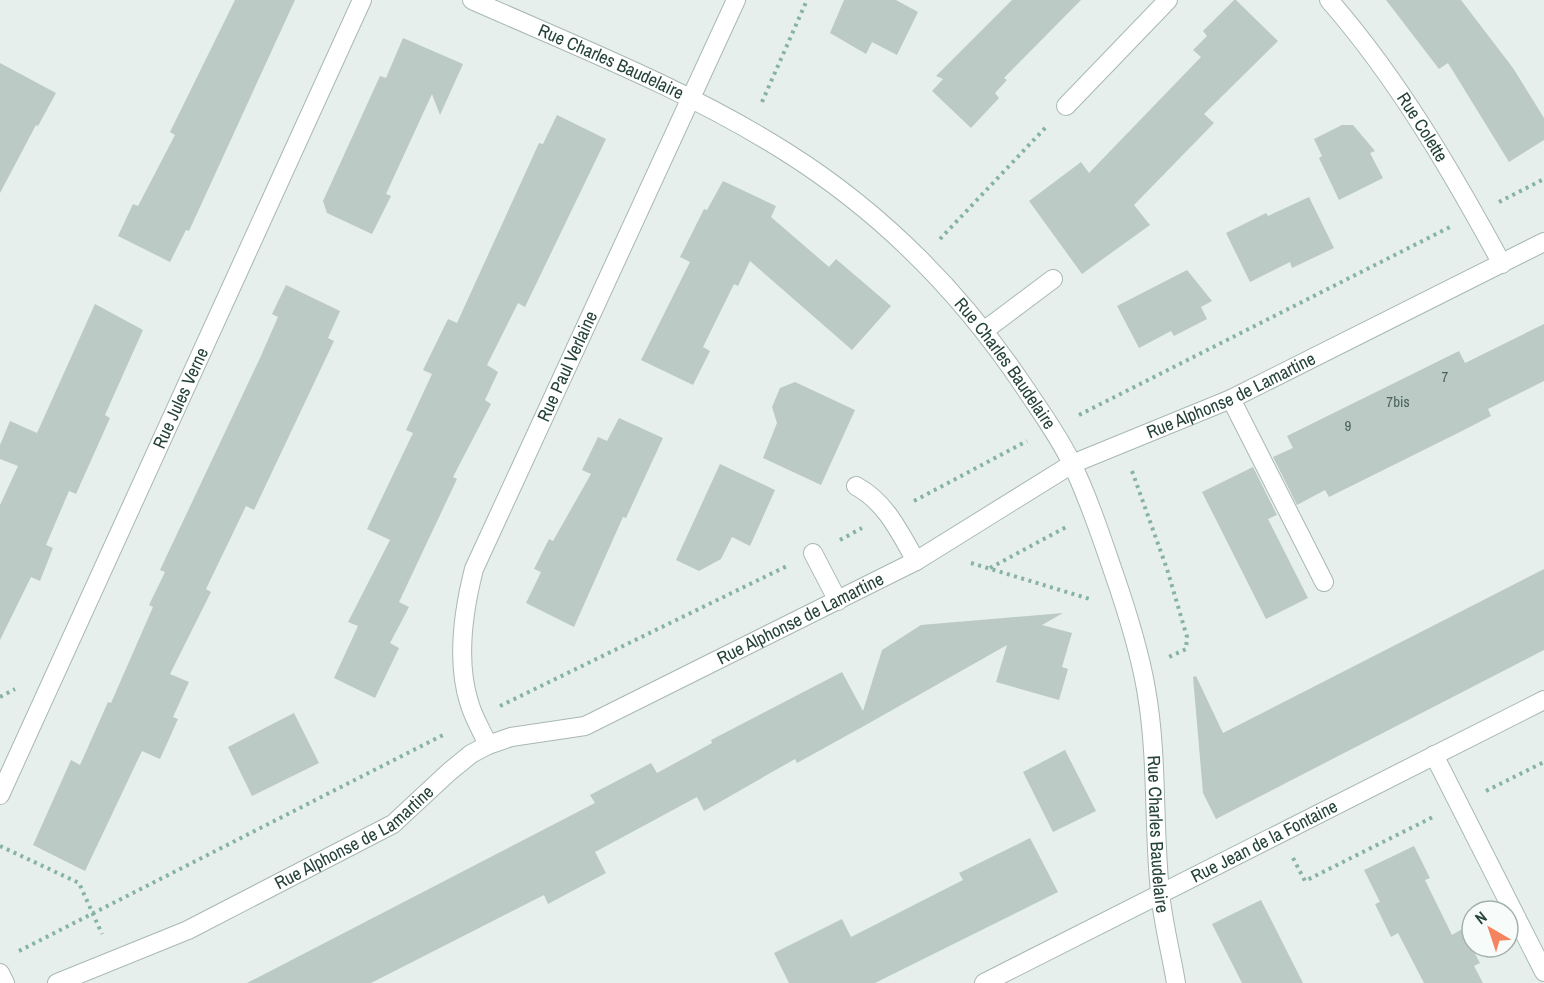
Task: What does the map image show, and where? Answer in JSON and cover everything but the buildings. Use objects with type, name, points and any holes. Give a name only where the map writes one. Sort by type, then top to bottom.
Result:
[{"type":"street","name":"Rue Jules Verne","points":[[0,795],[362,0]]},
{"type":"street","name":"Rue Charles Baudelaire","points":[[472,0],[690,98],[749,130],[815,171],[921,259],[985,330],[1052,428],[1072,464],[1126,610],[1146,689],[1154,758],[1160,893],[1176,983]]},
{"type":"street","name":"Rue Paul Verlaine","points":[[488,745],[469,703],[462,639],[466,602],[474,570],[736,0]]},
{"type":"street","points":[[1066,106],[1168,0]]},
{"type":"street","name":"Rue Colette","points":[[1329,0],[1390,78],[1475,214],[1502,264]]},
{"type":"street","name":"Rue Alphonse de Lamartine","points":[[57,983],[188,930],[393,824],[449,772],[471,754],[488,745],[511,737],[585,726],[916,561],[1072,464],[1231,399],[1544,242]]},
{"type":"street","points":[[985,330],[1053,279]]},
{"type":"street","points":[[1231,399],[1324,582]]},
{"type":"street","points":[[856,486],[869,494],[888,514],[916,561]]},
{"type":"street","points":[[813,553],[838,601]]},
{"type":"street","name":"Rue Jean de la Fontaine","points":[[984,983],[1544,700]]},
{"type":"street","points":[[1434,755],[1544,972]]},
{"type":"street","points":[[0,973],[5,983]]},
{"type":"path","points":[[749,130],[807,0]]},
{"type":"path","points":[[921,259],[1066,106]]},
{"type":"path","points":[[10,956],[476,718],[813,553],[1052,428],[1544,179]]},
{"type":"path","points":[[1122,444],[1152,524],[1187,637],[1186,649],[1142,670]]},
{"type":"path","points":[[989,568],[1092,513]]},
{"type":"path","points":[[933,551],[1126,610]]},
{"type":"path","points":[[1281,833],[1305,881],[1544,762]]},
{"type":"path","points":[[0,846],[79,883],[116,960]]}]
